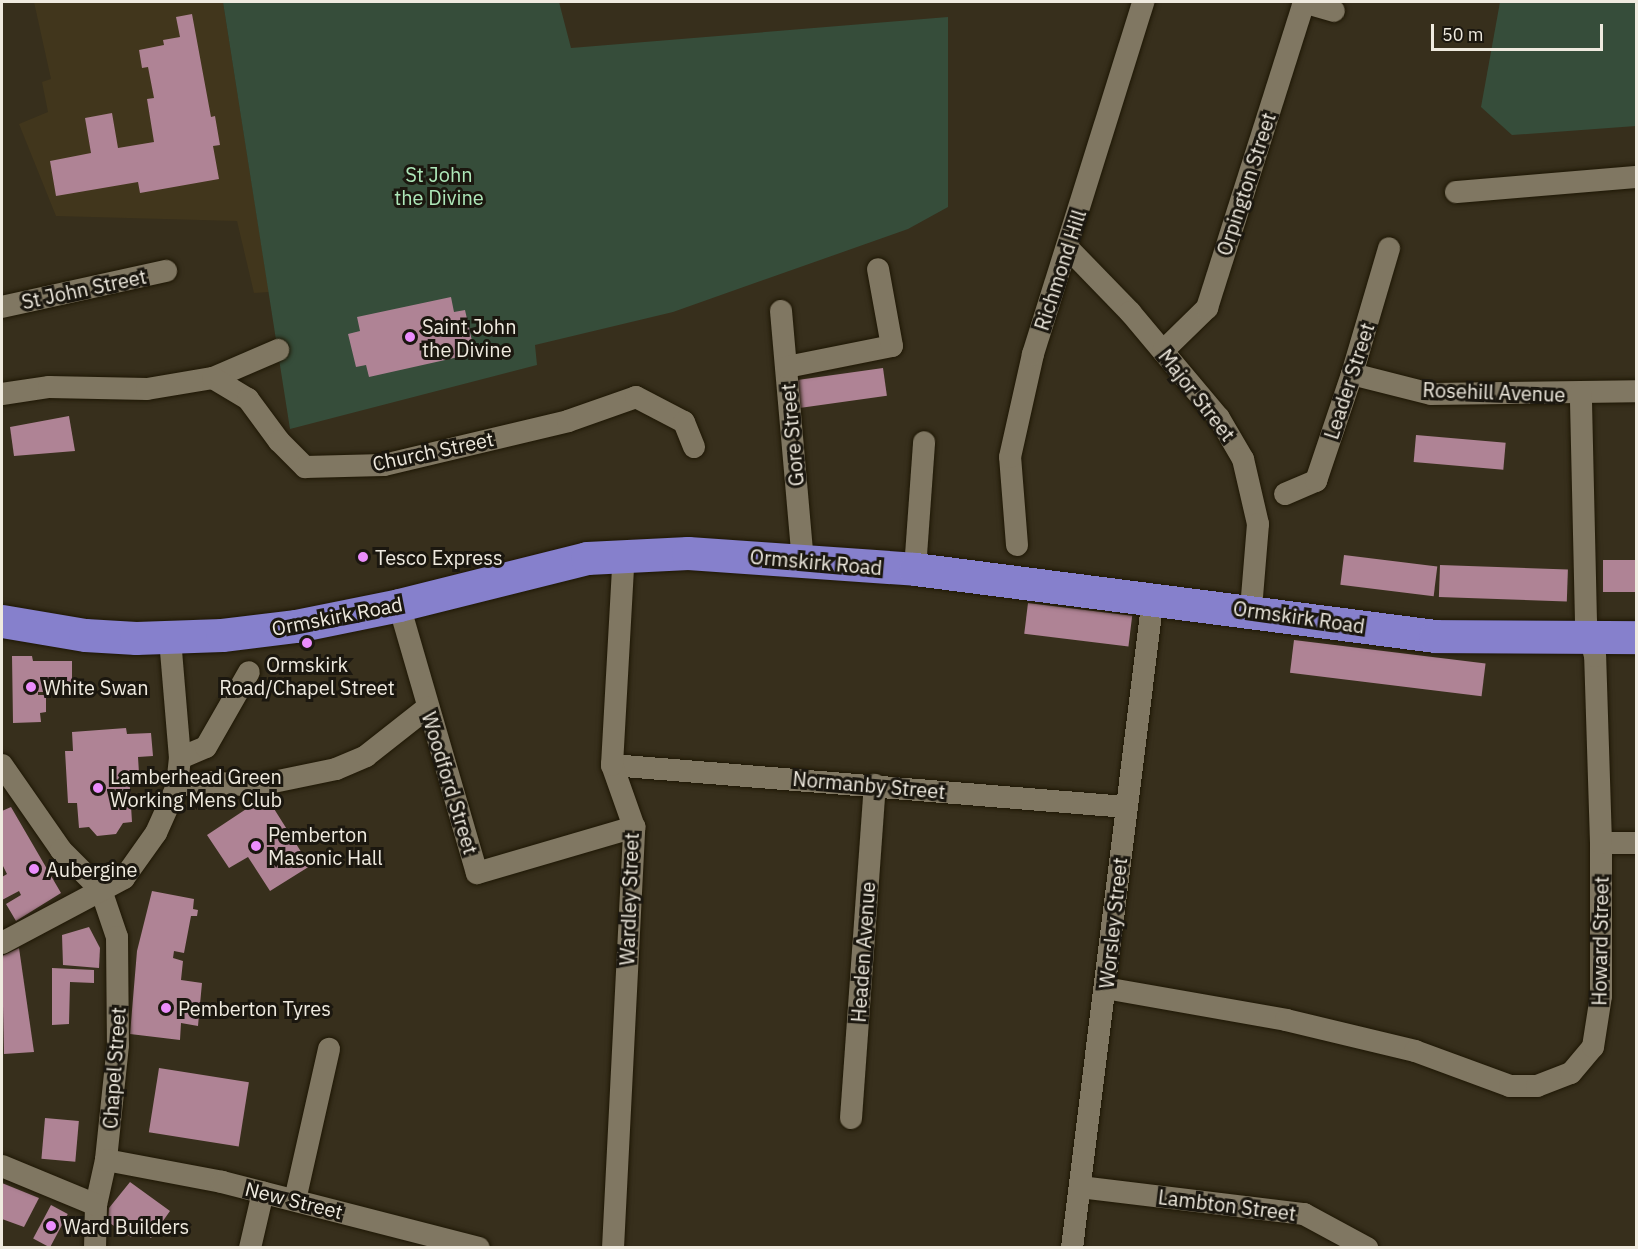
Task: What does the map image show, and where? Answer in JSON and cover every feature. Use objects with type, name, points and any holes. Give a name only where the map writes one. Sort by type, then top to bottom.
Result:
[{"type":"highway","name":"Ormskirk Road","points":[[2,621],[85,635],[170,638],[296,626],[399,605],[538,568],[624,554],[802,560],[915,569],[1251,610],[1435,636],[1590,639],[1636,637]]},
{"type":"street","name":"Richmond Hill","points":[[1017,545],[1010,457],[1033,354],[1143,2]]},
{"type":"street","name":"Orpington Street","points":[[1163,351],[1207,308],[1304,2],[1334,11]]},
{"type":"street","points":[[1456,192],[1636,177]]},
{"type":"street","name":"Major Street","points":[[1067,247],[1163,351],[1219,418],[1243,459],[1251,482],[1259,543],[1251,610]]},
{"type":"street","name":"Leader Street","points":[[1285,494],[1316,481],[1352,374],[1389,248]]},
{"type":"street","points":[[787,367],[892,346],[878,269]]},
{"type":"street","name":"St John Street","points":[[2,307],[166,271]]},
{"type":"street","name":"Gore Street","points":[[781,311],[802,560]]},
{"type":"street","points":[[2,394],[49,387],[147,389],[213,378],[279,351]]},
{"type":"street","name":"Rosehill Avenue","points":[[1352,374],[1431,394],[1581,394],[1636,391]]},
{"type":"street","name":"Church Street","points":[[213,378],[248,399],[279,441],[305,467],[384,465],[568,421],[636,397],[684,422],[694,447]]},
{"type":"street","name":"Howard Street","points":[[1105,988],[1286,1020],[1416,1051],[1510,1086],[1537,1086],[1571,1073],[1593,1047],[1601,996],[1601,843],[1595,656],[1590,639],[1584,553],[1581,394]]},
{"type":"street","points":[[915,569],[924,442]]},
{"type":"street","name":"Wardley Street","points":[[613,1248],[634,827],[612,765],[624,554]]},
{"type":"street","name":"Worsley Street","points":[[1072,1248],[1153,598]]},
{"type":"street","name":"Woodford Street","points":[[399,605],[427,708],[477,873],[634,827]]},
{"type":"street","points":[[2,943],[124,878],[143,856],[177,786],[180,758],[170,638]]},
{"type":"street","points":[[180,758],[206,747],[249,672]]},
{"type":"street","points":[[177,786],[209,782],[254,786],[336,769],[366,756],[427,708]]},
{"type":"street","points":[[2,765],[61,850],[101,891]]},
{"type":"street","name":"Normanby Street","points":[[612,765],[1126,807]]},
{"type":"street","name":"Headen Avenue","points":[[850,1118],[875,785]]},
{"type":"street","points":[[1601,843],[1636,843]]},
{"type":"street","name":"Chapel Street","points":[[95,1248],[96,1205],[106,1160],[118,1045],[120,958],[112,916],[101,891]]},
{"type":"street","points":[[295,1200],[329,1049]]},
{"type":"street","name":"New Street","points":[[106,1160],[263,1192],[479,1248]]},
{"type":"street","points":[[2,1166],[96,1205]]},
{"type":"street","name":"Lambton Street","points":[[1080,1187],[1304,1215],[1366,1248]]},
{"type":"street","points":[[250,1248],[263,1192]]},
{"type":"shaded area","points":[[34,2],[223,2],[269,292],[254,293],[237,221],[56,216],[19,124],[48,112],[42,82],[51,79]]},
{"type":"green space","name":"St John the Divine","points":[[223,2],[559,2],[571,48],[948,17],[948,207],[908,229],[673,312],[535,345],[537,365],[290,429]]},
{"type":"green space","points":[[1500,2],[1636,2],[1636,126],[1512,135],[1481,107]]},
{"type":"building","points":[[192,14],[211,117],[215,116],[220,145],[213,146],[219,179],[140,193],[138,182],[56,196],[50,161],[91,153],[85,118],[112,113],[118,148],[154,142],[147,99],[154,98],[148,67],[142,68],[139,50],[164,45],[163,40],[180,37],[176,17]]},
{"type":"building","name":"Saint John the Divine","points":[[451,297],[454,312],[465,310],[472,341],[461,343],[463,356],[369,377],[366,365],[356,367],[348,334],[360,331],[357,317]]},
{"type":"building","points":[[883,368],[887,396],[798,408],[794,381]]},
{"type":"building","points":[[69,416],[75,451],[14,456],[10,427]]},
{"type":"building","points":[[1416,435],[1506,443],[1503,470],[1414,462]]},
{"type":"building","points":[[1344,555],[1437,566],[1434,596],[1340,585]]},
{"type":"building","points":[[1603,560],[1636,560],[1636,592],[1603,592]]},
{"type":"building","points":[[1440,565],[1568,569],[1567,601],[1439,597]]},
{"type":"building","points":[[1028,603],[1132,616],[1128,647],[1024,634]]},
{"type":"building","points":[[1294,640],[1486,664],[1482,696],[1290,673]]},
{"type":"building","name":"White Swan","points":[[12,656],[32,656],[33,661],[72,661],[72,683],[51,683],[51,692],[38,692],[38,695],[46,695],[46,712],[40,713],[41,722],[13,723]]},
{"type":"building","name":"Lamberhead Green Working Mens Club","points":[[126,728],[127,734],[151,733],[153,756],[138,757],[139,773],[129,773],[132,822],[123,823],[116,834],[97,836],[89,827],[79,828],[77,803],[68,803],[65,751],[73,751],[72,732]]},
{"type":"building","name":"Pemberton Masonic Hall","points":[[266,796],[310,866],[270,891],[248,857],[229,868],[207,835]]},
{"type":"building","points":[[11,807],[61,893],[16,921],[6,904],[21,895],[19,891],[2,900],[2,877],[7,874],[2,864],[2,811]]},
{"type":"building","points":[[152,891],[194,899],[193,909],[198,910],[197,916],[191,916],[184,953],[174,951],[173,958],[183,961],[181,980],[202,983],[198,1026],[181,1023],[180,1040],[130,1034],[137,951]]},
{"type":"building","points":[[89,927],[100,948],[99,968],[63,965],[62,935]]},
{"type":"building","points":[[19,948],[34,1052],[4,1054],[2,956]]},
{"type":"building","points":[[52,968],[94,970],[94,983],[70,982],[69,1024],[52,1025]]},
{"type":"building","points":[[159,1068],[249,1082],[239,1146],[149,1132]]},
{"type":"building","points":[[45,1118],[79,1121],[75,1162],[41,1159]]},
{"type":"building","points":[[130,1182],[170,1211],[151,1238],[138,1229],[131,1237],[108,1222],[109,1208]]},
{"type":"building","points":[[2,1183],[39,1198],[24,1227],[2,1219]]},
{"type":"building","name":"Ward Builders","points":[[51,1205],[68,1214],[50,1247],[33,1239]]},
{"type":"place","name":"Saint John the Divine","points":[[410,337]]},
{"type":"place","name":"Tesco Express","points":[[363,557]]},
{"type":"place","name":"Ormskirk Road/Chapel Street","points":[[307,643]]},
{"type":"place","name":"White Swan","points":[[31,687]]},
{"type":"place","name":"Lamberhead Green Working Mens Club","points":[[98,788]]},
{"type":"place","name":"Pemberton Masonic Hall","points":[[256,846]]},
{"type":"place","name":"Aubergine","points":[[34,869]]},
{"type":"place","name":"Pemberton Tyres","points":[[166,1008]]},
{"type":"place","name":"Ward Builders","points":[[51,1226]]}]
